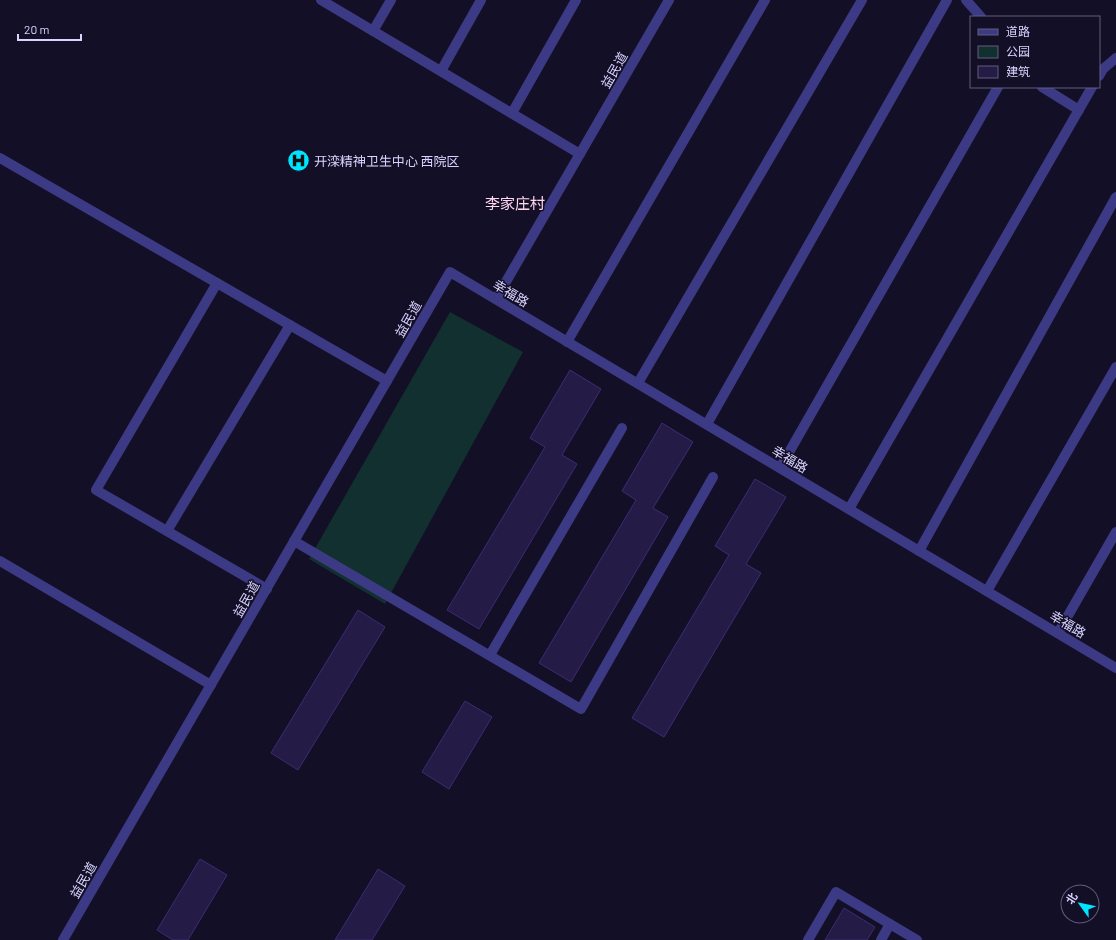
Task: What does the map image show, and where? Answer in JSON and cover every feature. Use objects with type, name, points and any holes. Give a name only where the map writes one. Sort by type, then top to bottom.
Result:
[{"type":"street","points":[[321,0],[580,154]]},
{"type":"street","points":[[373,31],[391,0]]},
{"type":"street","points":[[441,71],[481,0]]},
{"type":"street","points":[[512,113],[576,0]]},
{"type":"street","name":"益民道","points":[[496,299],[669,0]]},
{"type":"street","points":[[567,342],[765,0]]},
{"type":"street","points":[[638,384],[862,0]]},
{"type":"street","points":[[707,424],[947,0]]},
{"type":"street","points":[[966,0],[980,16]]},
{"type":"street","points":[[1100,74],[1103,69],[1116,58]]},
{"type":"street","points":[[780,468],[997,88]]},
{"type":"street","points":[[1044,88],[1079,110]]},
{"type":"street","points":[[849,509],[1091,88]]},
{"type":"street","points":[[0,158],[387,381]]},
{"type":"street","points":[[919,551],[1116,197]]},
{"type":"street","name":"益民道","points":[[63,940],[450,272]]},
{"type":"street","name":"幸福路","points":[[450,272],[1116,668]]},
{"type":"street","points":[[217,283],[96,490],[267,588]]},
{"type":"street","points":[[167,531],[290,325]]},
{"type":"street","points":[[987,591],[1116,367]]},
{"type":"street","points":[[490,655],[622,428]]},
{"type":"street","points":[[294,541],[581,708],[713,477]]},
{"type":"street","points":[[1058,633],[1116,532]]},
{"type":"street","points":[[0,561],[211,685]]},
{"type":"street","points":[[808,940],[836,892],[917,940]]},
{"type":"street","points":[[881,940],[890,924]]},
{"type":"green space","points":[[450,312],[523,352],[385,604],[309,559]]},
{"type":"building","points":[[570,370],[601,389],[562,455],[577,464],[479,629],[447,610],[545,447],[530,438]]},
{"type":"building","points":[[662,423],[693,442],[653,508],[668,517],[571,682],[539,663],[636,500],[622,491]]},
{"type":"building","points":[[755,479],[786,497],[746,564],[761,573],[664,737],[632,718],[729,555],[715,546]]},
{"type":"building","points":[[358,610],[385,627],[298,770],[271,753]]},
{"type":"building","points":[[465,701],[492,717],[449,789],[422,772]]},
{"type":"building","points":[[200,859],[227,875],[188,940],[173,940],[157,930]]},
{"type":"building","points":[[378,869],[405,886],[372,940],[335,940]]},
{"type":"building","points":[[844,908],[875,927],[867,940],[825,940]]},
{"type":"place","name":"开滦精神卫生中心 西院区","points":[[299,161]]},
{"type":"district","name":"李家庄村","points":[[515,203]]}]
